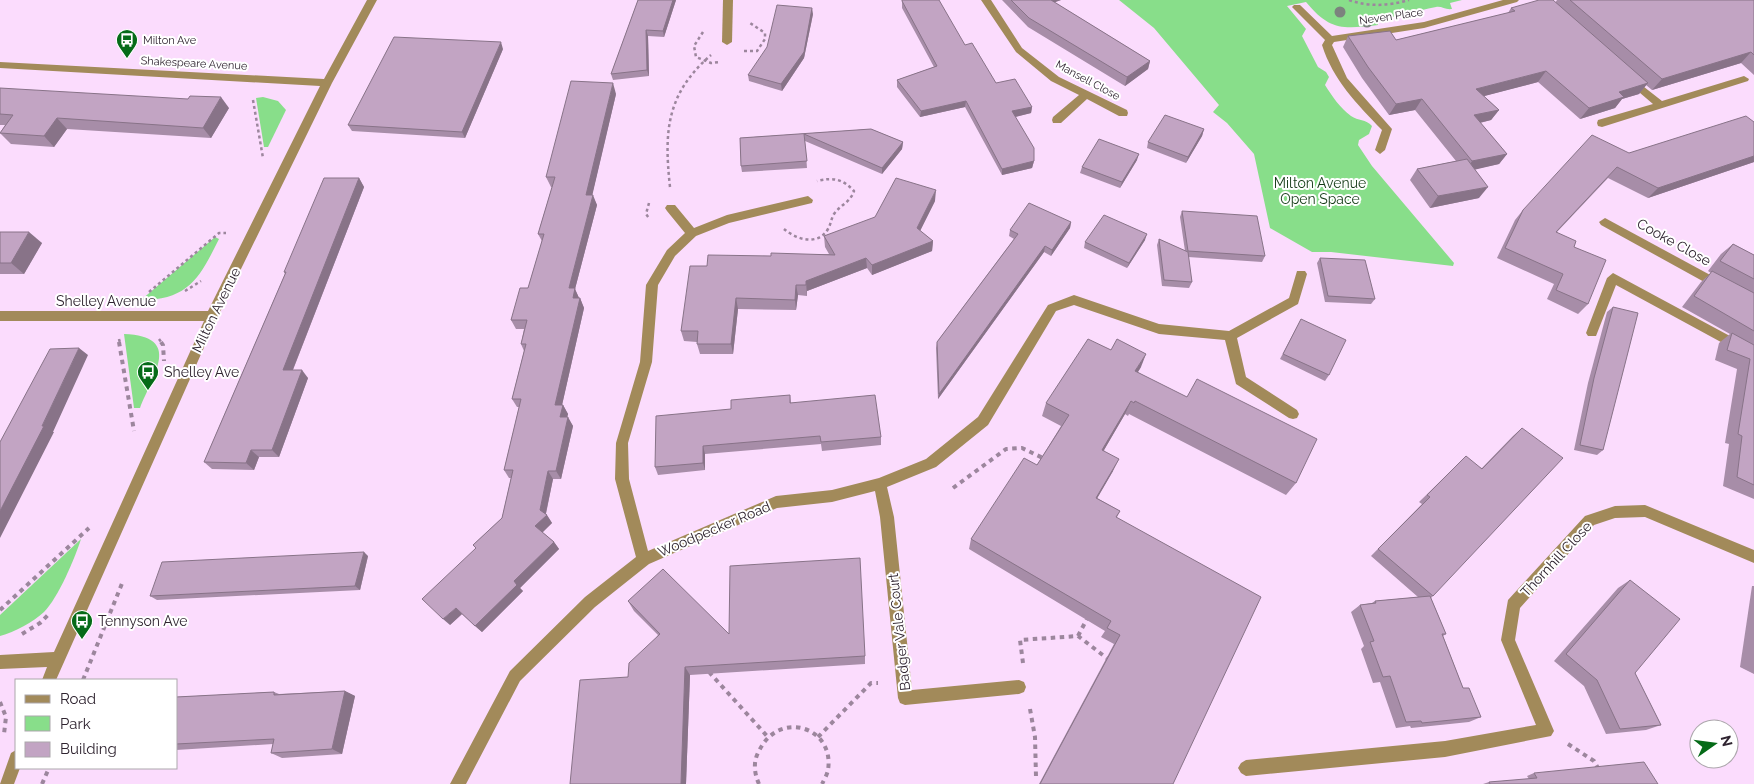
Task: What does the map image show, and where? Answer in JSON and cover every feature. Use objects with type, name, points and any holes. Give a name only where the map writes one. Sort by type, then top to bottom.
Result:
[{"type":"street","name":"Milton Avenue","points":[[49,679],[212,316],[327,83],[372,0]]},
{"type":"street","points":[[727,42],[728,0]]},
{"type":"street","name":"Mansell Close","points":[[986,0],[1019,50],[1055,79],[1123,113]]},
{"type":"street","name":"Neven Place","points":[[1330,39],[1424,25],[1514,0]]},
{"type":"street","points":[[1298,7],[1330,39],[1327,45],[1345,84],[1387,129],[1380,150]]},
{"type":"street","name":"Shakespeare Avenue","points":[[0,65],[327,83]]},
{"type":"street","points":[[1619,69],[1661,105]]},
{"type":"street","points":[[1602,123],[1744,79]]},
{"type":"street","points":[[1057,120],[1086,95]]},
{"type":"street","points":[[644,559],[622,479],[622,443],[646,362],[652,285],[670,253],[692,233],[727,219],[808,200]]},
{"type":"street","points":[[671,208],[692,233]]},
{"type":"street","name":"Cooke Close","points":[[1605,222],[1728,289]]},
{"type":"street","points":[[1293,414],[1240,380],[1230,336],[1294,302],[1301,274]]},
{"type":"street","points":[[1592,333],[1613,278],[1754,355]]},
{"type":"street","name":"Woodpecker Road","points":[[458,784],[515,676],[590,602],[644,559],[776,502],[832,496],[880,484],[930,463],[983,421],[1052,308],[1074,300],[1158,329],[1230,336]]},
{"type":"street","name":"Shelley Avenue","points":[[0,316],[212,316]]},
{"type":"street","name":"Badger Vale Court","points":[[880,484],[887,517],[905,698],[1019,687]]},
{"type":"street","name":"Thornhill Close","points":[[1546,731],[1508,640],[1513,605],[1590,520],[1615,512],[1645,511],[1754,556]]},
{"type":"street","points":[[0,662],[58,659]]},
{"type":"street","points":[[1246,768],[1445,749],[1546,731]]},
{"type":"street","points":[[6,784],[15,761]]},
{"type":"path","points":[[1349,0],[1370,6],[1388,5],[1409,0]]},
{"type":"path","points":[[670,192],[666,150],[668,117],[676,101],[704,61]]},
{"type":"path","points":[[251,92],[264,165],[269,157]]},
{"type":"path","points":[[777,223],[790,236],[798,239],[815,239],[828,231],[834,214],[849,203],[854,191],[844,180],[836,178],[810,182]]},
{"type":"path","points":[[654,197],[647,208],[646,214],[655,224]]},
{"type":"path","points":[[148,292],[219,233],[228,233],[224,241]]},
{"type":"path","points":[[184,292],[204,279]]},
{"type":"path","points":[[117,330],[134,432],[138,423]]},
{"type":"path","points":[[155,334],[163,345],[164,366]]},
{"type":"path","points":[[953,488],[1006,449],[1022,448],[1047,461]]},
{"type":"path","points":[[0,610],[94,525]]},
{"type":"path","points":[[1092,611],[1078,636],[1115,665]]},
{"type":"path","points":[[703,666],[767,736]]},
{"type":"path","points":[[818,737],[871,683],[904,680]]},
{"type":"path","points":[[0,702],[6,710],[6,727],[2,741]]},
{"type":"path","points":[[759,784],[756,777],[755,762],[759,748],[767,736],[779,728],[793,725],[807,728],[818,737],[826,751],[828,769],[822,784]]},
{"type":"path","points":[[1546,731],[1594,761],[1603,776]]},
{"type":"path","points":[[42,784],[49,769]]},
{"type":"green space","name":"Milton Avenue Open Space","points":[[1119,0],[1462,0],[1450,3],[1452,9],[1436,7],[1377,20],[1378,25],[1355,27],[1338,26],[1330,23],[1322,18],[1306,2],[1287,6],[1306,29],[1302,36],[1318,67],[1326,72],[1329,77],[1325,85],[1333,98],[1351,116],[1372,126],[1369,134],[1359,140],[1358,145],[1372,166],[1454,263],[1453,266],[1331,252],[1312,252],[1270,228],[1254,154],[1227,123],[1213,112],[1219,105],[1154,28]]},
{"type":"green space","points":[[263,97],[278,101],[286,110],[268,147],[264,147],[256,98]]},
{"type":"green space","points":[[215,237],[219,239],[206,265],[191,284],[171,296],[141,300]]},
{"type":"green space","points":[[124,334],[142,336],[153,342],[158,350],[159,359],[156,371],[140,408],[134,408]]},
{"type":"green space","points":[[81,539],[66,577],[44,612],[29,623],[0,636],[0,615]]},
{"type":"building","points":[[638,0],[673,0],[663,31],[646,30],[647,70],[611,74]]},
{"type":"building","points":[[902,0],[939,0],[965,45],[972,43],[996,83],[1015,79],[1032,107],[1012,111],[1034,148],[1034,161],[1002,169],[966,101],[921,111],[897,80],[937,66]]},
{"type":"building","points":[[1011,0],[1051,0],[1150,61],[1127,77],[1029,18]]},
{"type":"building","points":[[1539,0],[1553,0],[1648,83],[1619,92],[1624,97],[1589,108],[1546,71],[1476,89],[1499,110],[1474,115],[1507,154],[1472,161],[1422,99],[1396,104],[1368,67],[1348,36],[1390,31],[1396,40],[1515,11],[1511,8]]},
{"type":"building","points":[[1570,0],[1754,0],[1754,55],[1751,52],[1662,79]]},
{"type":"building","points":[[777,5],[812,8],[804,52],[781,84],[748,75],[767,47]]},
{"type":"building","points":[[394,37],[501,42],[462,132],[348,125]]},
{"type":"building","points":[[571,81],[613,83],[586,195],[593,195],[569,288],[575,288],[573,298],[580,298],[555,405],[563,405],[560,417],[568,417],[556,471],[548,471],[540,510],[547,515],[535,526],[554,542],[514,581],[517,585],[475,626],[456,608],[443,619],[422,599],[476,548],[473,545],[502,518],[513,470],[504,470],[521,399],[512,399],[526,344],[521,344],[527,320],[511,320],[520,288],[528,288],[544,234],[538,234],[555,177],[546,177]]},
{"type":"building","points":[[0,88],[188,99],[190,96],[221,97],[203,128],[57,118],[44,136],[0,133],[13,115],[0,114]]},
{"type":"building","points":[[1165,115],[1204,129],[1188,157],[1148,142]]},
{"type":"building","points":[[1746,116],[1754,122],[1754,156],[1658,188],[1617,167],[1556,232],[1576,241],[1574,247],[1606,260],[1588,304],[1556,290],[1563,274],[1505,248],[1523,210],[1592,135],[1629,153]]},
{"type":"building","points":[[871,129],[903,142],[882,168],[804,134],[807,161],[741,166],[740,138]]},
{"type":"building","points":[[1099,139],[1139,154],[1122,182],[1082,167]]},
{"type":"building","points":[[1467,159],[1488,187],[1438,196],[1417,169]]},
{"type":"building","points":[[324,178],[359,178],[283,370],[302,370],[272,450],[251,450],[246,463],[204,462],[286,272],[284,272]]},
{"type":"building","points":[[896,178],[936,190],[917,228],[933,241],[872,265],[866,258],[806,281],[806,285],[796,285],[795,300],[736,298],[731,344],[697,344],[698,331],[681,331],[690,266],[707,266],[708,255],[771,256],[771,253],[835,255],[824,236],[875,217]]},
{"type":"building","points":[[1029,203],[1071,222],[1052,250],[1045,246],[939,394],[937,342],[1018,234],[1010,230]]},
{"type":"building","points":[[1182,211],[1257,216],[1265,256],[1188,251]]},
{"type":"building","points":[[1104,215],[1147,234],[1129,263],[1085,242]]},
{"type":"building","points":[[0,232],[29,232],[11,263],[0,263]]},
{"type":"building","points":[[1159,239],[1188,252],[1192,282],[1164,280]]},
{"type":"building","points":[[1733,244],[1754,255],[1754,279],[1720,261]]},
{"type":"building","points":[[1320,258],[1365,260],[1375,299],[1328,296]]},
{"type":"building","points":[[1712,271],[1754,293],[1754,331],[1694,296]]},
{"type":"building","points":[[1613,307],[1638,313],[1603,450],[1580,445],[1594,378]]},
{"type":"building","points":[[1301,319],[1346,340],[1329,375],[1283,354]]},
{"type":"building","points":[[1732,333],[1754,345],[1754,485],[1737,477],[1742,436],[1738,434],[1750,359],[1727,350]]},
{"type":"building","points":[[1088,339],[1111,350],[1117,339],[1146,354],[1135,371],[1187,397],[1197,379],[1317,439],[1296,483],[1135,401],[1134,403],[1131,401],[1102,450],[1119,459],[1096,498],[1120,511],[1116,517],[1261,597],[1173,784],[1040,784],[1120,635],[1107,628],[1111,621],[971,539],[1024,458],[1037,465],[1069,415],[1046,403]]},
{"type":"building","points":[[79,348],[42,426],[44,426],[0,511],[0,442],[50,349]]},
{"type":"building","points":[[790,395],[790,403],[875,395],[881,437],[821,442],[820,436],[703,446],[703,463],[655,467],[656,416],[731,409],[731,400]]},
{"type":"building","points":[[1522,428],[1563,458],[1433,596],[1378,549],[1430,497],[1427,495],[1466,456],[1482,469]]},
{"type":"building","points":[[364,552],[355,586],[150,596],[162,562]]},
{"type":"building","points":[[860,558],[865,656],[685,667],[681,784],[570,784],[580,680],[628,677],[629,663],[660,634],[628,601],[663,569],[729,634],[730,566]]},
{"type":"building","points":[[1630,580],[1680,619],[1635,673],[1661,725],[1620,729],[1597,680],[1566,654]]},
{"type":"building","points":[[1430,596],[1446,634],[1442,634],[1463,688],[1469,688],[1481,717],[1422,723],[1421,721],[1406,722],[1390,676],[1383,677],[1370,642],[1374,641],[1360,605],[1376,603],[1375,601]]},
{"type":"building","points":[[345,691],[332,749],[271,753],[274,739],[178,744],[178,697],[274,692],[274,695]]},
{"type":"building","points":[[1644,762],[1658,784],[1490,784],[1489,782],[1537,778],[1534,773]]},
{"type":"place","name":"Milton Ave","points":[[127,59]]},
{"type":"place","name":"Shelley Ave","points":[[148,391]]},
{"type":"place","name":"Tennyson Ave","points":[[82,640]]}]
